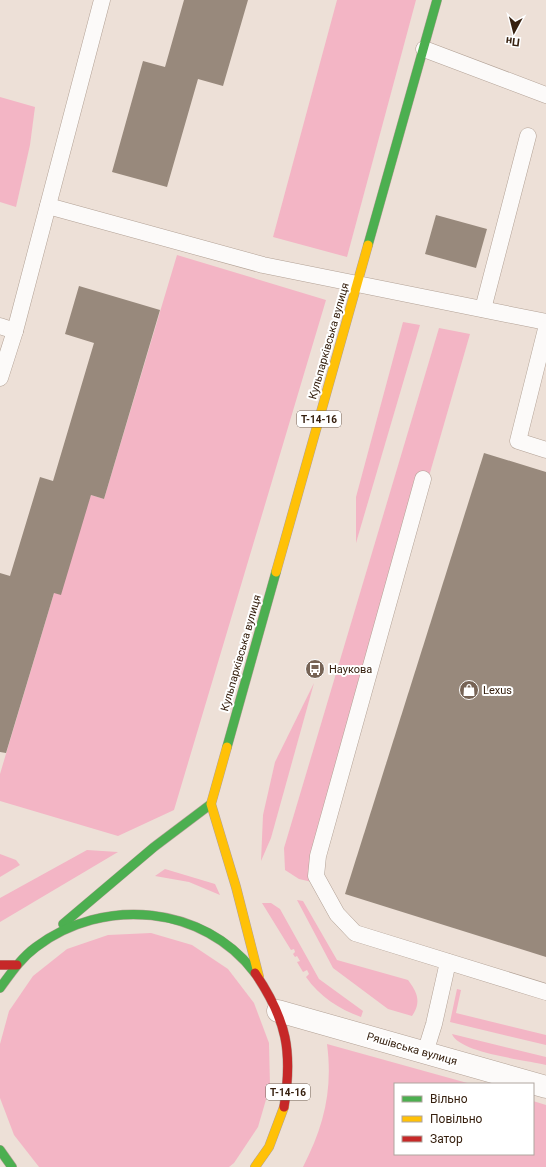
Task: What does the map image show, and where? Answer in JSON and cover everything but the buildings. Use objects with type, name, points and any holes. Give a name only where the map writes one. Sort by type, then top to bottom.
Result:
[{"type":"main road","name":"Кульпарківська вулиця","points":[[210,804],[438,0]]},
{"type":"main road","points":[[0,988],[17,965],[43,942],[154,847],[210,804]]},
{"type":"main road","name":"Т-14-16","points":[[210,804],[236,887],[259,977],[278,1011],[289,1049],[289,1089],[279,1127],[260,1162],[255,1167]]},
{"type":"main road","points":[[43,942],[86,921],[134,913],[182,921],[225,943],[259,977]]},
{"type":"main road","points":[[0,965],[17,965]]},
{"type":"main road","points":[[2,1153],[7,1167]]},
{"type":"main road","points":[[2,1153],[12,1167]]},
{"type":"street","name":"Ряшівська вулиця","points":[[278,1011],[546,1086]]},
{"type":"lane","points":[[0,378],[7,329],[48,206],[102,0]]},
{"type":"lane","points":[[424,49],[546,95]]},
{"type":"lane","points":[[483,309],[528,136]]},
{"type":"lane","points":[[48,206],[263,265],[546,322]]},
{"type":"lane","points":[[546,329],[518,441],[546,450]]},
{"type":"lane","points":[[423,479],[318,856],[316,876],[337,914],[354,933],[546,992]]},
{"type":"lane","points":[[425,1053],[434,1024],[448,962]]},
{"type":"shaded area","points":[[337,0],[416,0],[347,257],[273,237]]},
{"type":"shaded area","points":[[0,97],[35,107],[30,145],[16,207],[0,202]]},
{"type":"shaded area","points":[[177,255],[326,300],[174,810],[118,836],[0,801],[0,774],[54,593],[91,495],[104,499]]},
{"type":"shaded area","points":[[403,322],[420,325],[356,543],[356,497]]},
{"type":"shaded area","points":[[439,328],[470,334],[312,882],[299,879],[285,870],[284,848]]},
{"type":"shaded area","points":[[314,683],[271,838],[261,861],[263,815],[275,762]]},
{"type":"shaded area","points":[[87,850],[118,852],[0,922],[0,898]]},
{"type":"shaded area","points":[[0,854],[16,860],[20,865],[0,877]]},
{"type":"shaded area","points":[[165,869],[215,884],[220,895],[189,882],[155,876]]},
{"type":"shaded area","points":[[297,900],[303,901],[337,960],[408,980],[416,993],[418,1002],[412,1016],[388,1009],[333,968]]},
{"type":"shaded area","points":[[262,903],[271,903],[280,909],[319,979],[363,1011],[361,1017],[330,1002],[317,991],[306,977],[309,974],[307,970],[303,972],[297,962],[300,961],[297,956],[295,957],[293,954],[295,952],[294,949],[291,950]]},
{"type":"shaded area","points":[[151,933],[192,945],[228,969],[254,1003],[269,1043],[270,1086],[258,1127],[234,1163],[229,1167],[39,1167],[14,1135],[0,1098],[0,1044],[9,1011],[33,976],[67,949],[108,935]]},
{"type":"shaded area","points":[[457,989],[461,990],[456,1013],[546,1035],[546,1045],[450,1022]]},
{"type":"shaded area","points":[[452,1034],[546,1057],[546,1065],[480,1051],[457,1041]]},
{"type":"shaded area","points":[[327,1044],[467,1083],[394,1083],[394,1155],[534,1155],[534,1101],[546,1105],[546,1167],[303,1167],[316,1137],[325,1107],[328,1092],[329,1061]]},
{"type":"traffic: fast","points":[[368,245],[437,0]]},
{"type":"traffic: fast","points":[[227,747],[276,572]]},
{"type":"traffic: fast","points":[[63,924],[154,847],[211,804]]},
{"type":"traffic: fast","points":[[0,988],[16,966],[36,947],[63,931],[91,920],[121,915],[152,915],[181,921],[209,933],[234,950],[255,973]]},
{"type":"traffic: fast","points":[[0,1150],[12,1167]]},
{"type":"traffic: slow","points":[[276,572],[368,245]]},
{"type":"traffic: slow","points":[[227,747],[211,804],[236,887],[259,977]]},
{"type":"traffic: slow","points":[[255,1167],[269,1147],[284,1107]]},
{"type":"traffic: jam","points":[[0,965],[17,965]]},
{"type":"traffic: jam","points":[[255,973],[274,1006],[281,1022],[285,1037],[288,1069],[284,1107]]},
{"type":"place","name":"Наукова","points":[[315,669]]},
{"type":"place","name":"Lexus","points":[[469,690]]}]
